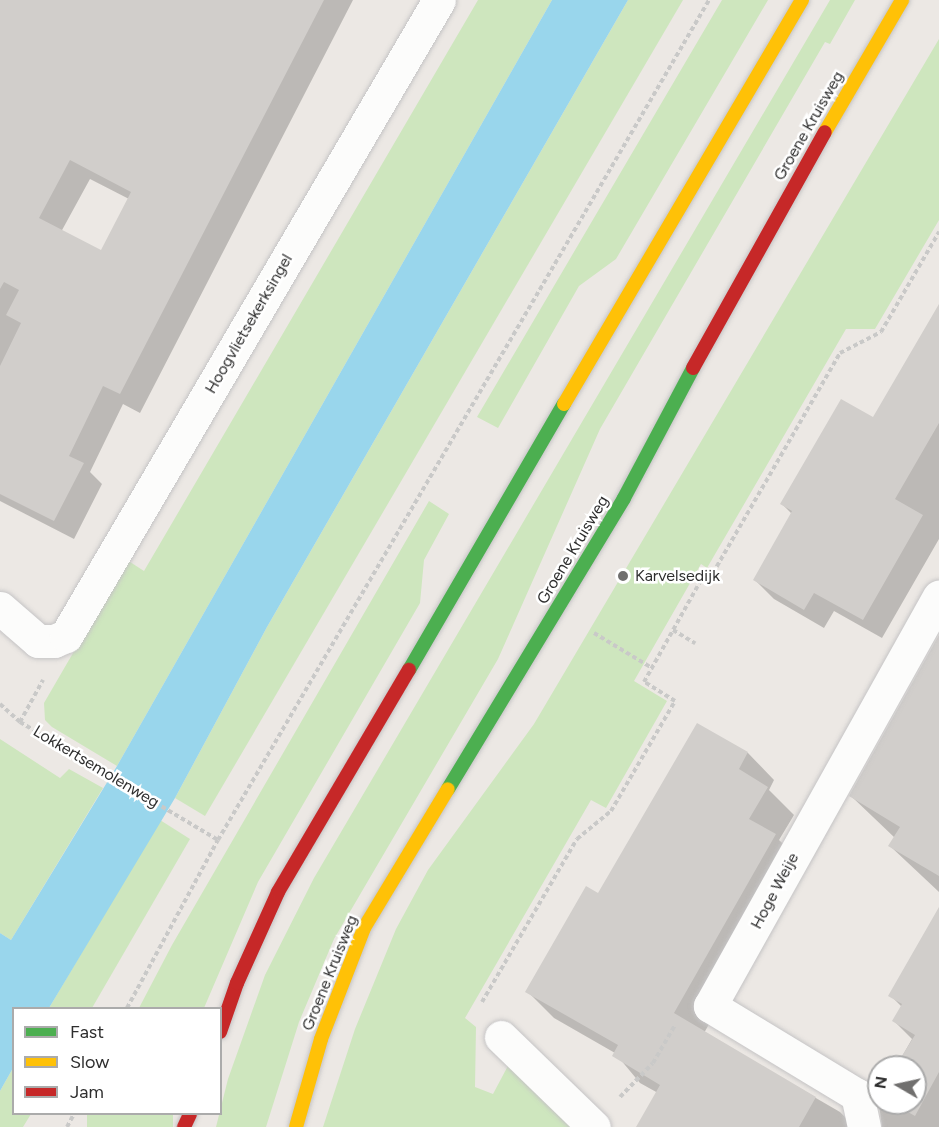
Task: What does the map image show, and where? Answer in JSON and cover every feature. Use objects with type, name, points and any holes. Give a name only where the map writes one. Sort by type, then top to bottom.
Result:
[{"type":"main road","points":[[222,1026],[237,983],[278,892],[802,0]]},
{"type":"main road","name":"Groene Kruisweg","points":[[296,1127],[321,1039],[364,928],[624,498],[751,258],[902,0]]},
{"type":"street","name":"Hoogvlietsekerksingel","points":[[0,608],[38,641],[54,641],[66,636],[439,0]]},
{"type":"street","name":"Hoge Weije","points":[[710,1006],[939,597]]},
{"type":"street","points":[[710,1006],[857,1095],[864,1127]]},
{"type":"street","points":[[501,1037],[594,1127]]},
{"type":"path","points":[[128,1007],[218,840],[709,0]]},
{"type":"path","points":[[501,1037],[475,1014],[577,839],[611,811],[675,701],[644,682],[700,582],[713,573],[840,353],[881,332],[939,232]]},
{"type":"path","points":[[673,630],[695,643]]},
{"type":"path","points":[[594,633],[652,668]]},
{"type":"path","name":"Lokkertsemolenweg","points":[[0,704],[21,722],[218,840]]},
{"type":"path","points":[[617,1103],[653,1063],[681,1016],[710,1006]]},
{"type":"green space","points":[[478,0],[552,0],[117,766],[52,727],[45,720],[44,703],[127,560],[144,571]]},
{"type":"green space","points":[[628,0],[683,0],[205,816],[175,798],[267,627]]},
{"type":"green space","points":[[722,0],[768,0],[616,259],[579,286],[498,428],[477,417]]},
{"type":"green space","points":[[830,0],[855,0],[830,44],[825,42],[600,429],[498,659],[334,939],[299,1022],[266,1127],[216,1127],[219,1115],[222,1115],[222,1103],[228,1079],[265,975],[314,878]]},
{"type":"green space","points":[[939,39],[939,220],[875,329],[846,329],[707,568],[701,564],[634,681],[667,701],[606,808],[591,800],[465,1018],[476,1027],[475,1087],[493,1094],[511,1060],[581,1127],[323,1127],[355,1029],[396,929],[428,870],[534,724]]},
{"type":"green space","points":[[429,501],[449,514],[424,560],[420,603],[258,882],[204,1007],[140,1007],[172,945]]},
{"type":"green space","points":[[0,739],[60,778],[69,769],[103,788],[11,940],[0,933]]},
{"type":"green space","points":[[160,820],[190,839],[93,1007],[50,1007]]},
{"type":"green space","points":[[12,1070],[12,1115],[30,1115],[23,1127],[0,1127],[0,1091]]},
{"type":"green space","points":[[87,1115],[173,1115],[173,1127],[87,1127]]},
{"type":"water","points":[[552,0],[628,0],[267,627],[175,798],[50,1007],[12,1007],[12,1070],[0,1091],[0,933],[11,940],[117,766]]},
{"type":"building","points":[[0,0],[324,0],[120,394],[103,386],[69,456],[84,463],[54,521],[0,494],[0,366],[21,323],[6,315],[19,290],[4,282],[0,289]],"holes":[[[70,160],[131,192],[101,250],[39,218]]]},
{"type":"building","points":[[939,304],[939,423],[895,499],[923,515],[863,620],[814,593],[804,610],[753,580],[792,511],[780,504],[841,399],[873,417]]},
{"type":"building","points":[[939,635],[939,876],[888,846],[900,827],[849,796]]},
{"type":"building","points":[[697,723],[748,752],[739,769],[768,787],[749,819],[776,834],[674,1013],[816,1097],[799,1127],[636,1127],[660,1085],[612,1056],[618,1045],[525,992],[586,886],[598,893]]},
{"type":"building","points":[[939,907],[939,1072],[927,1094],[927,1055],[902,1055],[915,1035],[892,1021],[902,1004],[888,996]]},
{"type":"traffic: fast","points":[[448,789],[624,498],[693,368]]},
{"type":"traffic: fast","points":[[409,670],[564,404]]},
{"type":"traffic: slow","points":[[564,404],[802,0]]},
{"type":"traffic: slow","points":[[825,132],[902,0]]},
{"type":"traffic: slow","points":[[296,1127],[321,1039],[364,928],[448,789]]},
{"type":"traffic: jam","points":[[693,368],[825,132]]},
{"type":"traffic: jam","points":[[222,1026],[237,983],[278,892],[409,670]]},
{"type":"traffic: jam","points":[[184,1127],[190,1115]]},
{"type":"place","name":"Karvelsedijk","points":[[623,576]]}]
